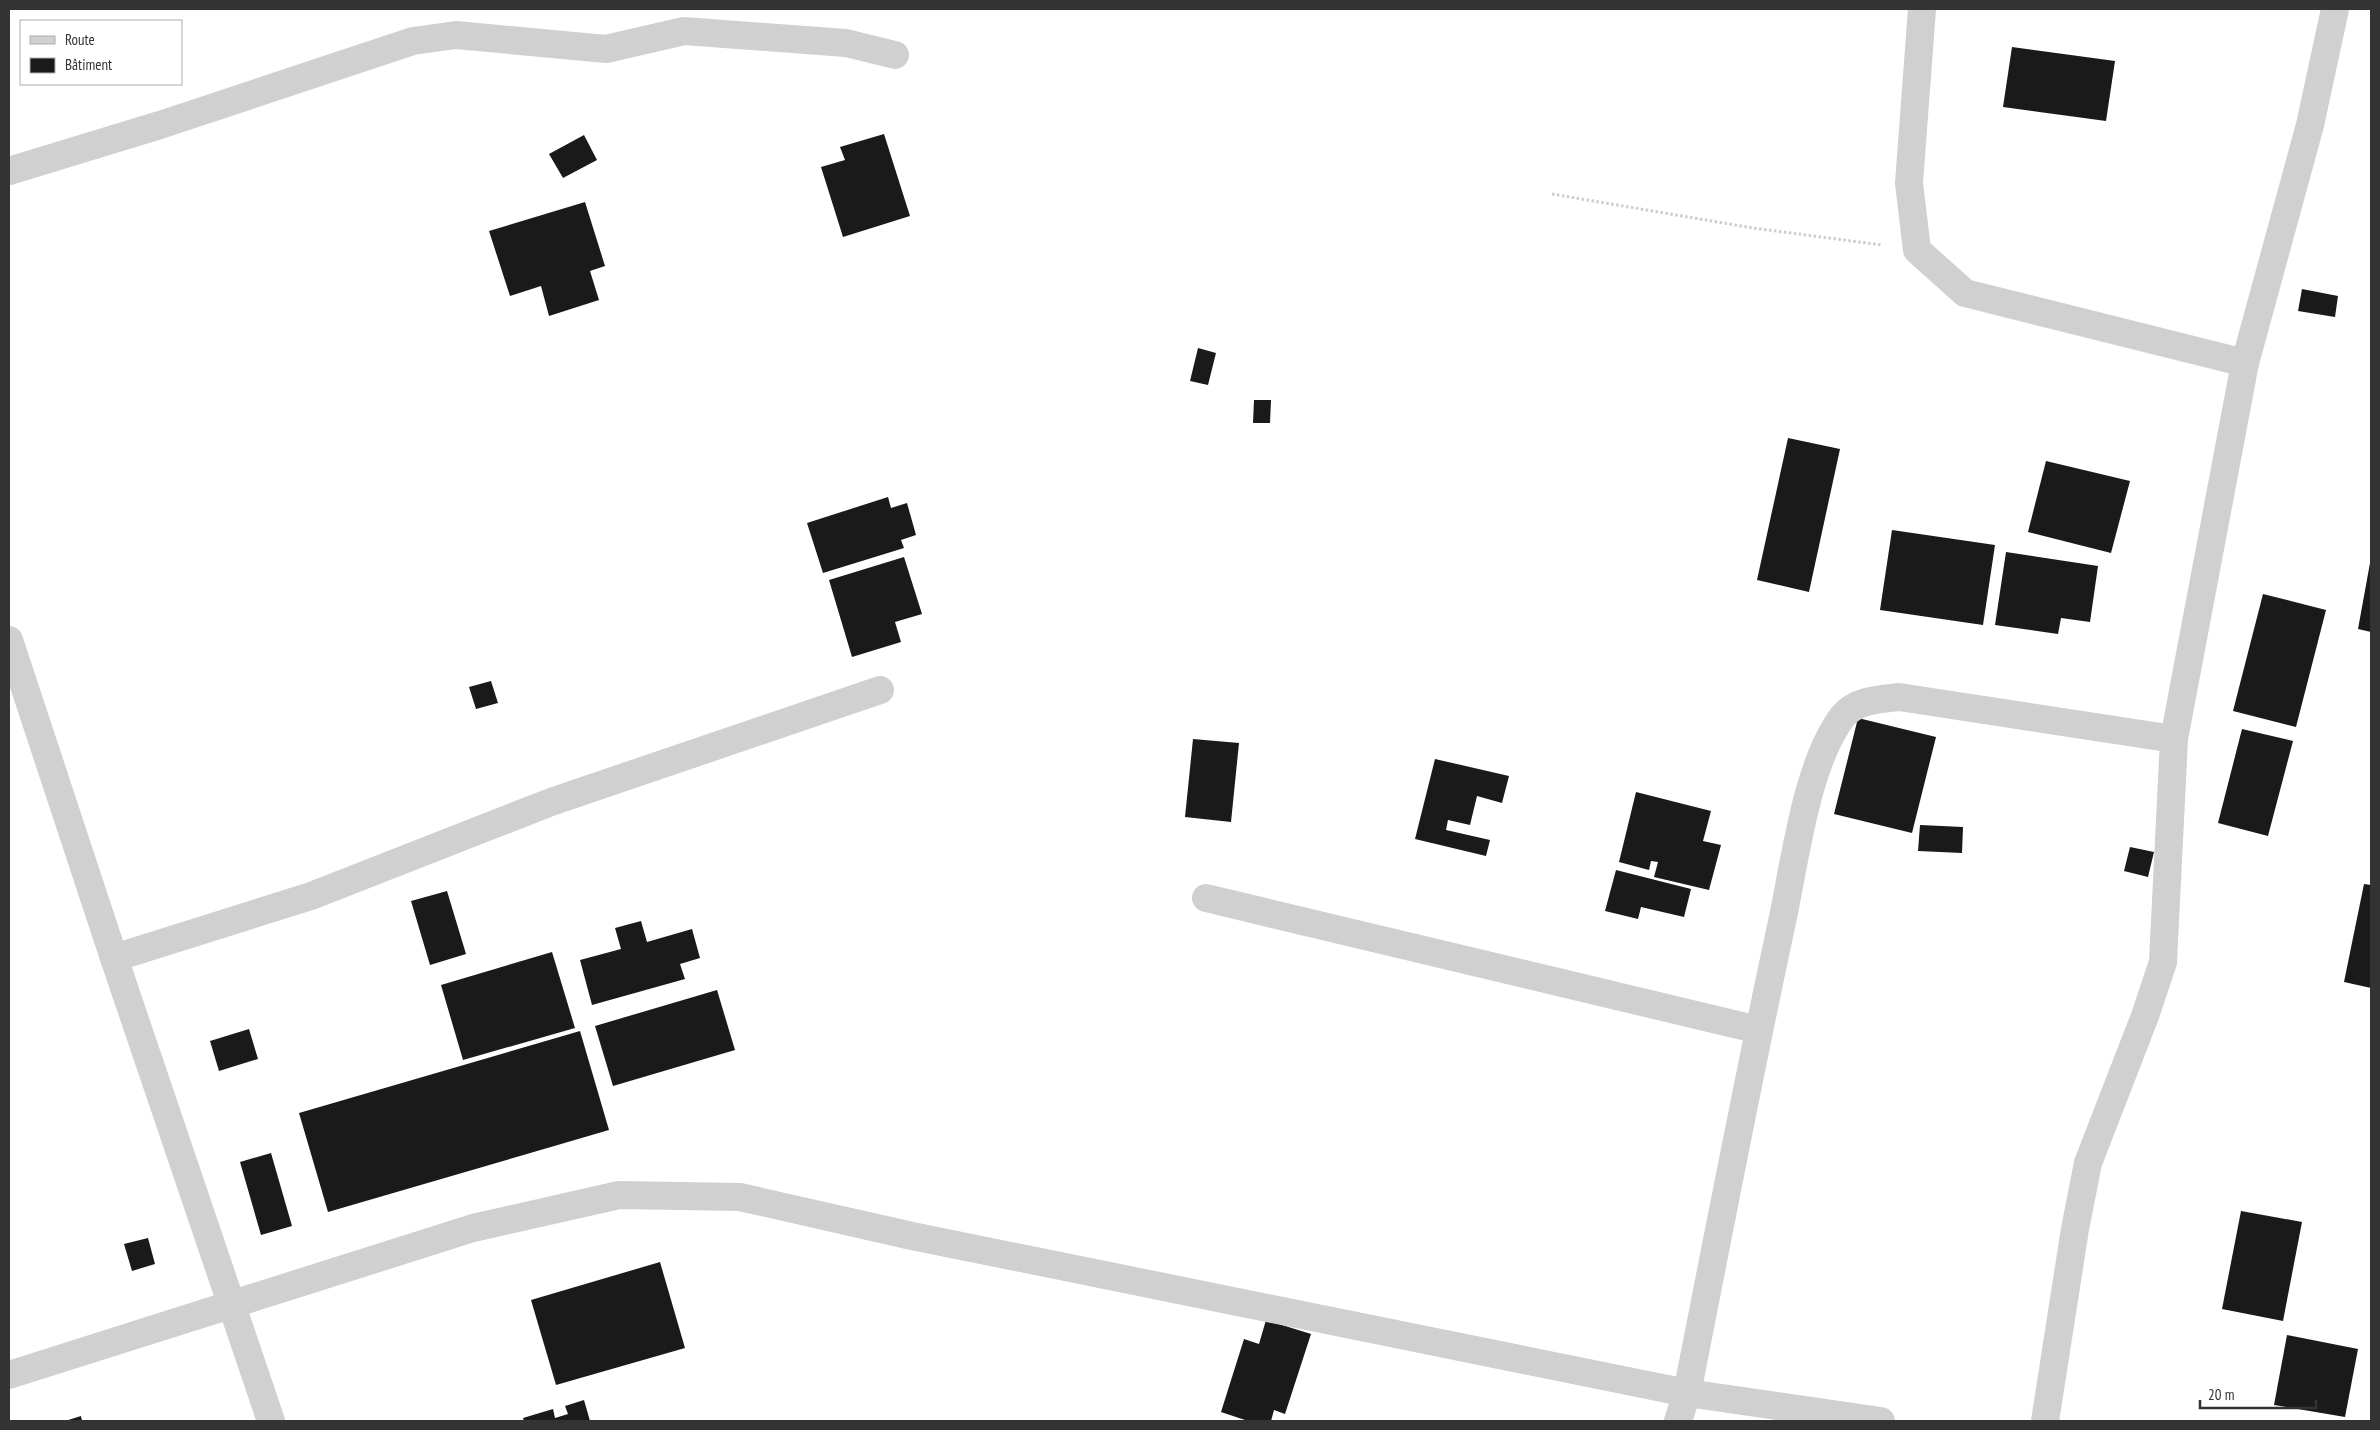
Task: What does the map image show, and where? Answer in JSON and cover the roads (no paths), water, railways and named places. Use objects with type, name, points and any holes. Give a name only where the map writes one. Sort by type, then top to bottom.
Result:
[{"type":"street","points":[[1922,9],[1909,183],[1917,250],[1965,294],[2245,363]]},
{"type":"street","points":[[2045,1421],[2075,1229],[2088,1162],[2146,1016],[2163,962],[2174,739],[2245,363],[2310,125],[2335,9]]},
{"type":"street","points":[[9,171],[160,125],[413,42],[448,37],[456,36],[606,49],[684,31],[846,43],[896,55]]},
{"type":"street","points":[[9,640],[114,958],[271,1421]]},
{"type":"street","points":[[114,958],[311,896],[551,802],[880,690]]},
{"type":"street","points":[[1678,1421],[1688,1393],[1759,1030],[1812,783],[1829,737],[1845,714],[1870,700],[1899,697],[2174,739]]},
{"type":"street","points":[[1206,898],[1759,1030]]},
{"type":"street","points":[[9,1375],[230,1303],[473,1228],[619,1195],[740,1198],[932,1240],[1688,1393],[1880,1421]]}]
